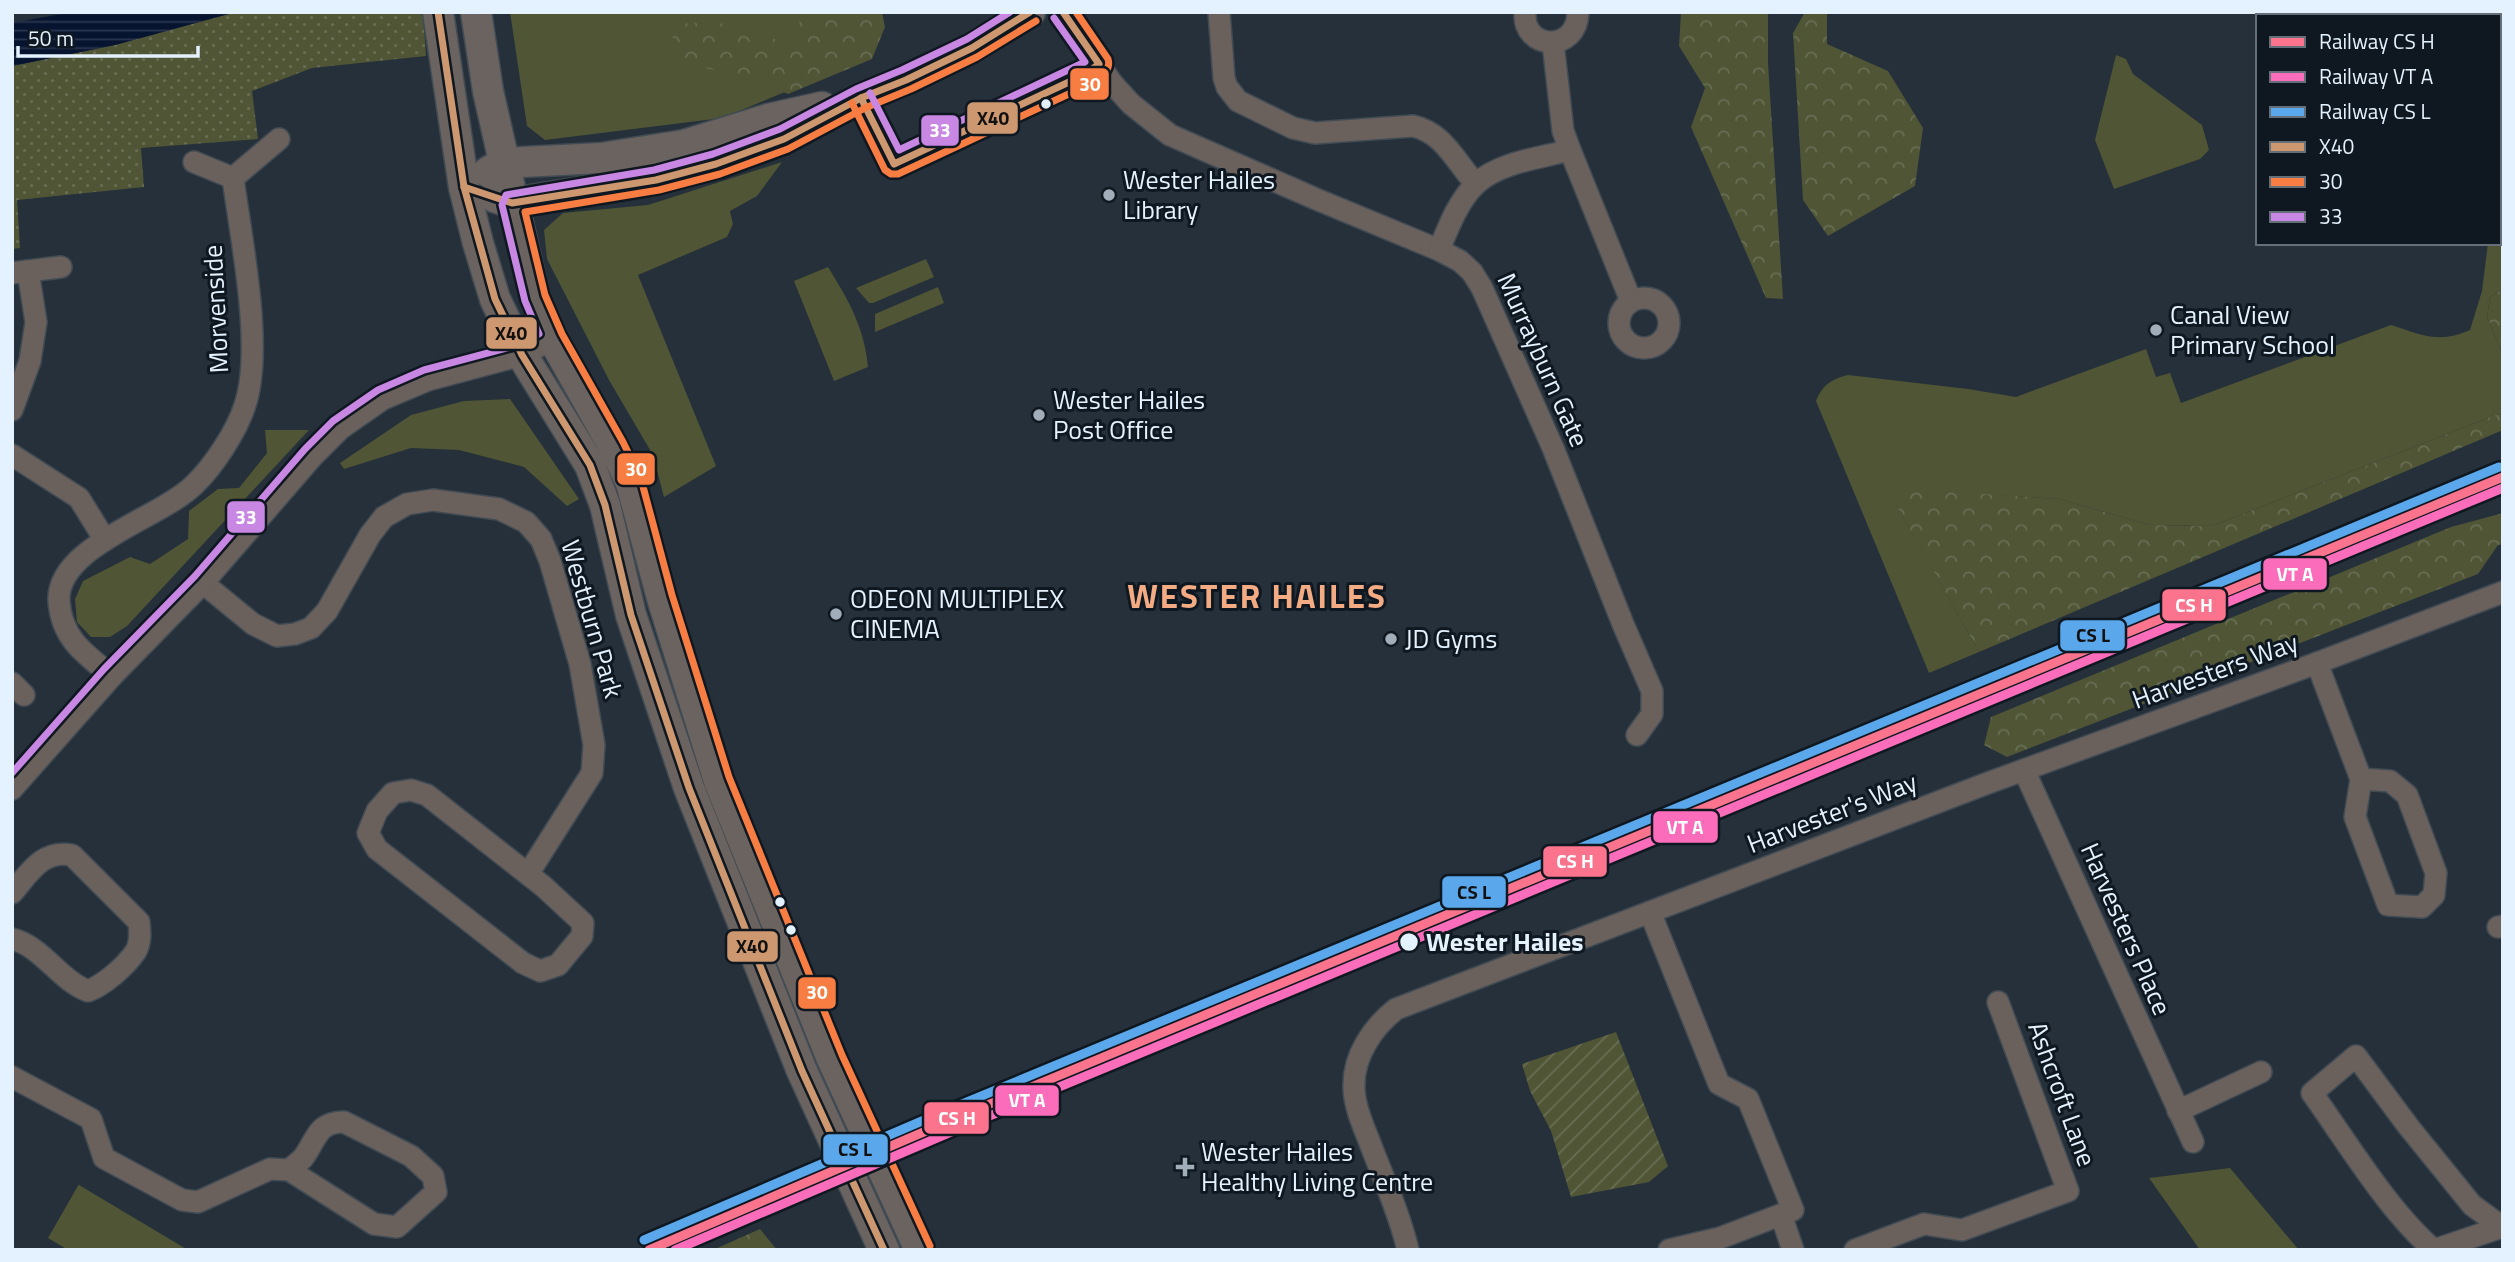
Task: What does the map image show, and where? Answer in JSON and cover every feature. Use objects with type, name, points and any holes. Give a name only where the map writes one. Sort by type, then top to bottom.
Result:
[{"type":"main road","points":[[438,12],[464,187],[495,299],[522,355],[590,465],[605,505],[631,615],[689,788],[803,1071],[884,1250]]},
{"type":"main road","points":[[476,12],[488,91],[535,298],[553,339],[631,482],[662,598],[719,781],[832,1059],[920,1250]]},
{"type":"main road","points":[[464,187],[512,203],[656,180],[716,164],[784,139],[861,98],[906,80],[972,48],[1030,12]]},
{"type":"main road","points":[[464,187],[503,163],[601,158],[684,145],[768,119],[861,98]]},
{"type":"street","name":"Murrayburn Gate","points":[[1063,12],[1112,83],[1131,104],[1170,135],[1439,250],[1460,261],[1472,272],[1482,288],[1553,448],[1623,624],[1653,691],[1652,714],[1637,735]]},
{"type":"street","points":[[1219,12],[1224,78],[1227,87],[1238,101],[1293,128],[1315,133],[1413,126],[1426,129],[1439,137],[1475,183]]},
{"type":"street","points":[[1525,12],[1527,27],[1534,36],[1553,43],[1564,40],[1572,33],[1577,24],[1578,12]]},
{"type":"street","points":[[1553,43],[1563,131],[1631,301]]},
{"type":"street","points":[[194,162],[233,178],[279,139]]},
{"type":"street","points":[[1439,250],[1475,183],[1502,168],[1570,150]]},
{"type":"street","name":"Morvenside","points":[[112,676],[69,637],[60,620],[59,594],[62,578],[75,562],[106,540],[151,516],[193,486],[221,453],[245,405],[252,362],[251,322],[233,178]]},
{"type":"street","points":[[12,410],[30,360],[36,322],[20,272],[61,267]]},
{"type":"street","points":[[12,789],[112,676],[203,583],[313,456],[340,429],[383,399],[429,380],[522,355],[553,339]]},
{"type":"street","points":[[12,455],[79,498],[106,540]]},
{"type":"street","name":"Westburn Park","points":[[203,583],[253,624],[277,636],[295,634],[312,628],[327,611],[370,535],[384,517],[407,504],[433,500],[499,509],[526,522],[541,538],[550,561],[580,664],[591,715],[594,745],[592,772],[528,874]]},
{"type":"street","name":"Harvesters Way","points":[[1946,800],[2503,592]]},
{"type":"street","points":[[2317,663],[2361,779],[2355,817],[2388,905],[2422,906],[2434,895],[2436,873],[2407,794],[2390,780],[2361,779]]},
{"type":"street","name":"Harvesters Place","points":[[2024,770],[2193,1142]]},
{"type":"street","points":[[411,790],[427,795],[528,874],[583,923],[582,936],[558,965],[540,971],[523,963],[377,849],[368,833],[377,811],[393,793],[411,790]]},
{"type":"street","name":"Harvester's Way","points":[[1408,1250],[1360,1118],[1353,1087],[1358,1062],[1367,1040],[1380,1022],[1395,1009],[1946,800]]},
{"type":"street","points":[[12,893],[40,861],[57,853],[72,855],[139,922],[141,936],[137,950],[102,986],[88,991],[74,986],[24,942],[12,939]]},
{"type":"street","points":[[1650,912],[1719,1084],[1748,1098],[1787,1213],[1793,1250]]},
{"type":"street","name":"Ashcroft Lane","points":[[1855,1250],[1924,1224],[1962,1230],[2068,1191],[1997,1002]]},
{"type":"street","points":[[2356,1056],[2472,1205],[2502,1227],[2434,1250],[2419,1237],[2389,1200],[2312,1093],[2356,1056]]},
{"type":"street","points":[[2178,1111],[2261,1072]]},
{"type":"street","points":[[12,1077],[91,1119],[104,1158],[182,1200],[198,1202],[270,1169],[289,1170],[374,1224],[397,1227],[436,1192],[433,1177],[411,1156],[344,1122],[332,1122],[320,1130],[302,1158],[289,1170]]},
{"type":"street","points":[[1669,1250],[1720,1238],[1787,1213]]},
{"type":"green space","points":[[236,12],[423,12],[426,56],[312,68],[252,91],[258,139],[141,148],[144,187],[17,200],[20,248],[12,249],[12,66],[115,45]]},
{"type":"green space","points":[[510,12],[814,12],[831,73],[722,118],[545,140],[527,126]]},
{"type":"green space","points":[[800,12],[882,12],[885,27],[872,59],[788,94],[752,78],[672,61],[669,42],[682,24],[714,21],[798,46]]},
{"type":"green space","points":[[1681,12],[1768,12],[1768,63],[1783,299],[1766,298],[1691,127],[1705,88],[1679,46]]},
{"type":"green space","points":[[1805,12],[1827,12],[1827,44],[1888,71],[1923,128],[1915,186],[1828,236],[1803,200],[1793,33]]},
{"type":"green space","points":[[2501,38],[2503,41],[2503,184],[2501,183]]},
{"type":"green space","points":[[2116,55],[2126,59],[2133,74],[2202,125],[2209,150],[2200,159],[2114,189],[2095,140]]},
{"type":"green space","points":[[782,162],[757,196],[730,211],[733,224],[727,237],[638,275],[716,466],[664,497],[653,455],[609,380],[547,259],[544,230],[563,213],[648,205]]},
{"type":"green space","points":[[2501,210],[2503,289],[2490,297],[2487,317],[2503,355],[2503,412],[2212,526],[2150,525],[2059,499],[1887,488],[1979,652],[1929,673],[1816,401],[1828,384],[1848,375],[2016,397],[2146,349],[2156,377],[2170,373],[2181,403],[2391,325],[2430,337],[2449,337],[2470,330],[2482,291],[2488,245],[2501,245]]},
{"type":"green space","points":[[926,259],[934,277],[873,303],[869,303],[856,288]]},
{"type":"green space","points":[[828,267],[854,315],[863,339],[868,367],[834,381],[794,281]]},
{"type":"green space","points":[[938,287],[944,303],[875,332],[875,314]]},
{"type":"green space","points":[[2503,289],[2503,355],[2487,317],[2490,297]]},
{"type":"green space","points":[[510,399],[579,499],[567,506],[524,467],[459,450],[411,448],[344,469],[340,463],[411,415],[464,401]]},
{"type":"green space","points":[[2503,412],[2503,430],[1979,652],[1886,487],[2059,499],[2150,525],[2212,526]]},
{"type":"green space","points":[[265,430],[309,430],[127,626],[110,637],[91,637],[77,622],[75,599],[83,581],[130,557],[150,564],[188,539],[189,511],[218,489],[239,488],[267,453]]},
{"type":"green space","points":[[2503,513],[2503,544],[2498,545],[2478,574],[2007,757],[1984,745],[1991,717],[2451,527]]},
{"type":"green space","points":[[1616,1032],[1668,1166],[1649,1182],[1571,1197],[1551,1131],[1530,1091],[1522,1064]]},
{"type":"green space","points":[[2230,1168],[2299,1250],[2200,1250],[2149,1178]]},
{"type":"green space","points":[[79,1184],[188,1250],[68,1250],[48,1238]]},
{"type":"green space","points":[[760,1229],[777,1250],[713,1250]]},
{"type":"water","points":[[72,12],[236,12],[115,45],[12,66],[12,23]]},
{"type":"transit line","name":"X40","points":[[438,12],[464,187],[495,299],[522,355],[590,465],[605,505],[631,615],[689,788],[802,1071],[884,1250]]},
{"type":"transit line","name":"33","points":[[12,773],[104,669],[195,576],[305,449],[333,421],[378,390],[424,370],[518,345],[539,334],[525,301],[502,205],[506,195],[654,170],[713,154],[780,129],[856,89],[967,39],[1010,12]]},
{"type":"transit line","name":"X40","points":[[464,187],[512,203],[656,180],[716,164],[784,139],[861,98],[906,80],[972,48],[1030,12]]},
{"type":"transit line","name":"X40","points":[[861,98],[894,164],[1084,75],[1099,64],[1063,12]]},
{"type":"transit line","name":"30","points":[[852,103],[885,170],[898,174],[1088,85],[1103,74],[1108,68],[1108,59],[1076,12]]},
{"type":"transit line","name":"33","points":[[870,93],[899,150],[1085,62],[1054,18]]},
{"type":"transit line","name":"30","points":[[930,1246],[842,1055],[729,777],[672,595],[641,479],[562,334],[545,295],[525,212],[659,190],[720,174],[788,149],[865,108],[977,57],[1036,21]]},
{"type":"transit line","points":[[644,1240],[950,1109],[2499,467]]},
{"type":"transit line","points":[[649,1250],[954,1119],[2503,477]]},
{"type":"transit line","points":[[675,1250],[958,1129],[2503,488]]},
{"type":"place","name":"Wester Hailes Library","points":[[1109,195]]},
{"type":"place","name":"Canal View Primary School","points":[[2156,330]]},
{"type":"place","name":"Wester Hailes Post Office","points":[[1039,415]]},
{"type":"place","name":"ODEON MULTIPLEX CINEMA","points":[[836,614]]},
{"type":"place","name":"JD Gyms","points":[[1391,639]]},
{"type":"place","name":"Wester Hailes","points":[[1409,942]]},
{"type":"place","name":"Wester Hailes Healthy Living Centre","points":[[1185,1167]]},
{"type":"district","name":"WESTER HAILES","points":[[1257,596]]}]
